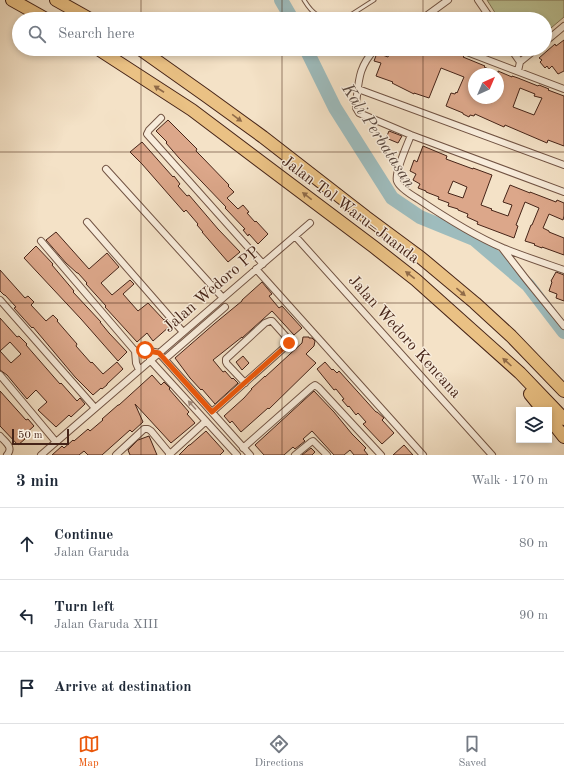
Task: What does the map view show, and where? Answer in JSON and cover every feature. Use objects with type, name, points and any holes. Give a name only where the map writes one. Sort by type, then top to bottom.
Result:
[{"type":"highway","points":[[12,0],[33,12]]},
{"type":"highway","points":[[56,0],[77,12]]},
{"type":"highway","name":"Jalan Tol Waru–Juanda","points":[[109,56],[192,110],[416,280],[520,373],[564,419]]},
{"type":"highway","name":"Jalan Tol Waru–Juanda","points":[[150,56],[263,137],[420,257],[475,303],[511,336],[564,391]]},
{"type":"highway","points":[[520,373],[523,384],[541,407]]},
{"type":"highway","points":[[552,422],[564,437]]},
{"type":"street","points":[[432,12],[448,0]]},
{"type":"street","points":[[478,0],[486,12]]},
{"type":"street","points":[[552,36],[564,26]]},
{"type":"street","points":[[369,56],[362,67],[359,79],[356,108],[359,113],[411,135],[564,192]]},
{"type":"street","points":[[477,56],[564,89]]},
{"type":"street","points":[[516,56],[520,62]]},
{"type":"street","points":[[518,71],[520,62],[527,56]]},
{"type":"street","points":[[358,89],[564,165]]},
{"type":"street","points":[[161,118],[147,134],[263,264]]},
{"type":"street","points":[[411,135],[397,171],[396,179],[398,183],[413,196],[430,207],[502,248],[564,270]]},
{"type":"street","points":[[106,169],[223,298]]},
{"type":"street","points":[[87,222],[183,332]]},
{"type":"street","name":"Jalan Wedoro PP","points":[[41,455],[310,223]]},
{"type":"street","name":"Jalan Wedoro Kencana","points":[[295,236],[492,455]]},
{"type":"street","points":[[41,241],[135,351],[136,363],[139,370]]},
{"type":"street","points":[[502,248],[564,326]]},
{"type":"street","points":[[256,269],[423,455]]},
{"type":"street","points":[[0,300],[95,408]]},
{"type":"street","points":[[165,359],[225,306]]},
{"type":"street","points":[[212,412],[245,383],[289,343],[289,340],[272,321],[266,323],[226,359],[227,363],[245,383]]},
{"type":"street","points":[[135,351],[145,350],[159,353],[250,455]]},
{"type":"street","points":[[150,360],[237,455]]},
{"type":"street","points":[[168,379],[176,372]]},
{"type":"street","points":[[0,375],[56,442]]},
{"type":"street","points":[[244,448],[315,385],[320,388],[381,455]]},
{"type":"street","points":[[116,455],[144,429],[151,431],[170,454],[206,421]]},
{"type":"street","points":[[216,432],[224,426]]},
{"type":"street","points":[[0,436],[10,448],[7,455]]},
{"type":"street","points":[[295,455],[313,441],[327,455]]},
{"type":"lane","points":[[304,0],[313,12]]},
{"type":"lane","points":[[355,12],[374,0]]},
{"type":"green space","points":[[487,0],[564,0],[564,17],[552,27],[552,12],[495,12]]},
{"type":"building","points":[[564,40],[564,71],[558,74],[552,66],[549,69],[547,66],[545,68],[540,62],[542,60],[539,58],[541,56],[552,56],[552,47],[555,44],[556,46]]},
{"type":"building","points":[[376,56],[464,56],[463,57],[485,66],[484,67],[486,68],[468,68],[468,104],[504,104],[504,74],[538,86],[539,85],[564,96],[564,146],[548,140],[547,143],[505,125],[504,127],[475,114],[474,116],[470,115],[469,117],[446,106],[451,93],[457,93],[464,77],[441,68],[429,98],[414,94],[392,83],[393,82],[376,76],[381,63],[374,61]],"holes":[[[520,88],[535,94],[534,96],[542,98],[534,115],[513,107]]]},
{"type":"building","points":[[168,120],[197,149],[196,151],[229,185],[228,186],[234,192],[227,198],[238,209],[243,205],[249,212],[247,213],[268,234],[258,244],[249,234],[248,236],[243,230],[245,229],[225,208],[226,207],[179,158],[166,143],[167,142],[156,131]]},
{"type":"building","points":[[389,131],[402,136],[398,143],[386,138]]},
{"type":"building","points":[[142,142],[173,177],[174,176],[180,184],[178,186],[187,196],[189,195],[240,252],[228,262],[202,232],[197,225],[198,224],[186,210],[184,212],[130,152]]},
{"type":"building","points":[[423,146],[447,156],[446,159],[492,175],[481,205],[508,216],[512,205],[503,202],[510,185],[556,202],[557,200],[564,203],[563,220],[549,214],[543,228],[564,238],[564,255],[525,241],[539,208],[525,202],[516,225],[518,226],[514,238],[477,224],[478,222],[467,217],[468,214],[448,206],[449,203],[438,199],[439,197],[418,188],[420,184],[413,180],[416,174],[410,171],[414,160],[417,162]],"holes":[[[453,181],[467,187],[463,198],[448,193]]]},
{"type":"building","points":[[56,232],[89,269],[107,253],[119,267],[101,283],[112,295],[130,280],[134,284],[123,294],[138,311],[148,303],[164,320],[165,319],[170,326],[153,341],[147,333],[137,342],[105,307],[106,306],[86,284],[87,283],[66,263],[46,240]]},
{"type":"building","points":[[36,246],[53,264],[52,265],[74,291],[73,292],[127,352],[118,361],[24,258]]},
{"type":"building","points":[[0,270],[25,298],[28,296],[34,302],[31,305],[46,321],[53,315],[58,320],[57,321],[77,344],[76,346],[103,374],[117,362],[123,369],[107,385],[93,395],[75,377],[33,327],[32,328],[14,308],[16,307],[0,291]]},
{"type":"building","points":[[556,272],[564,275],[564,301],[556,298],[557,294],[549,291],[551,281]]},
{"type":"building","points":[[262,282],[272,294],[269,296],[279,308],[282,306],[302,328],[294,335],[272,311],[242,338],[213,360],[223,372],[225,371],[238,383],[215,404],[190,378],[175,358]]},
{"type":"building","points":[[0,318],[17,337],[19,336],[27,344],[26,345],[60,384],[61,383],[77,401],[80,398],[85,404],[71,417],[69,415],[56,427],[38,410],[47,402],[36,390],[27,399],[7,375],[0,370]],"holes":[[[10,342],[21,354],[11,363],[0,351]]]},
{"type":"building","points":[[303,337],[312,338],[315,341],[314,346],[306,354],[316,363],[269,409],[268,408],[241,432],[232,421],[230,423],[224,416],[244,398],[251,389],[302,343]]},
{"type":"building","points":[[243,356],[249,363],[242,370],[236,362]]},
{"type":"building","points":[[325,362],[332,370],[333,369],[337,373],[339,371],[376,412],[384,418],[382,420],[394,433],[382,444],[363,424],[366,422],[358,413],[356,415],[349,406],[348,407],[336,389],[334,390],[317,369]]},
{"type":"building","points":[[152,375],[161,385],[164,382],[170,388],[169,389],[189,412],[187,414],[195,423],[171,443],[135,404],[143,422],[132,432],[130,430],[102,455],[88,455],[84,451],[79,455],[52,455],[62,446],[64,448],[73,440],[74,441],[88,429],[90,431]]},
{"type":"building","points":[[0,391],[26,420],[28,419],[34,426],[23,436],[25,439],[18,445],[0,426]]},
{"type":"building","points":[[314,391],[366,448],[364,450],[368,455],[354,455],[350,450],[344,455],[334,455],[312,431],[303,439],[305,441],[295,449],[293,447],[284,455],[264,455],[255,445]]},
{"type":"building","points":[[206,431],[224,451],[220,455],[179,455],[189,445]]},
{"type":"building","points":[[149,436],[157,455],[130,455],[128,450],[138,440]]},
{"type":"building","points":[[404,445],[413,455],[393,455]]},
{"type":"building","points":[[311,448],[315,452],[312,455],[302,455]]},
{"type":"waterway","name":"Kali Perbatasan","points":[[281,0],[288,12]]},
{"type":"waterway","name":"Kali Perbatasan","points":[[309,56],[335,108],[392,198],[420,217],[474,239],[528,285],[564,332]]},
{"type":"route","points":[[145,350],[159,353],[212,412],[289,343]]}]
